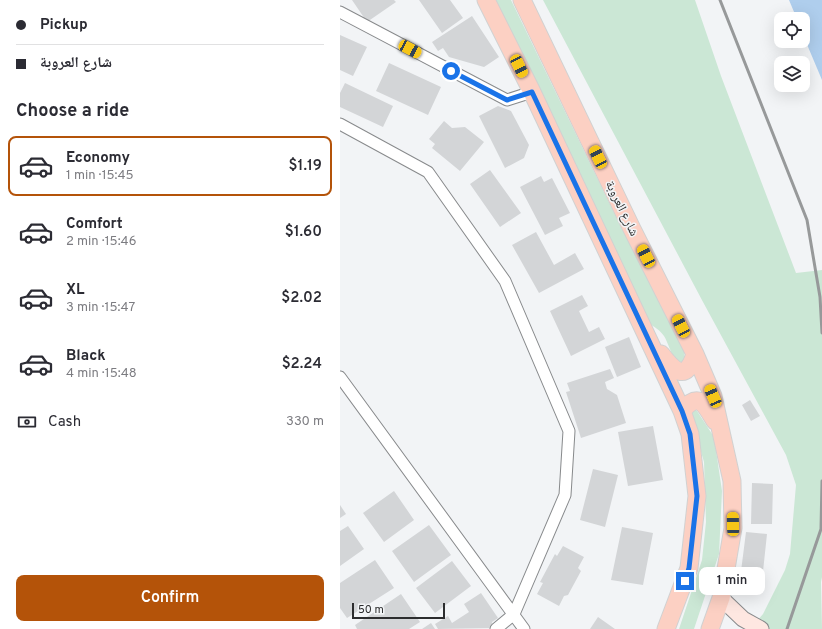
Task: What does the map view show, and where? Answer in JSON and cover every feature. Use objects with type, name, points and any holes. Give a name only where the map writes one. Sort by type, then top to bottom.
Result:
[{"type":"main road","points":[[486,0],[532,92],[682,411],[690,434],[697,496],[689,568],[666,629]]},
{"type":"main road","name":"شارع العروبة","points":[[522,0],[632,228],[695,354],[713,396],[732,481],[733,528],[721,598],[710,629]]},
{"type":"main road","points":[[648,339],[671,367],[677,371],[685,371],[692,366],[695,354]]},
{"type":"main road","points":[[682,411],[689,403],[698,400],[704,404],[722,432]]},
{"type":"street","points":[[340,12],[507,100],[532,92]]},
{"type":"street","points":[[340,124],[428,172],[505,281],[570,431],[565,495],[514,614],[496,629]]},
{"type":"street","points":[[340,377],[524,629]]},
{"type":"street","points":[[721,598],[743,619],[761,629]]},
{"type":"green space","points":[[496,0],[511,0],[619,223],[684,351],[685,360],[682,362],[676,359],[673,355],[666,339],[659,330],[649,323]]},
{"type":"green space","points":[[543,0],[695,0],[721,76],[796,273],[822,270],[822,629],[750,629],[763,614],[785,570],[790,554],[796,485],[786,455]]},
{"type":"green space","points":[[694,409],[697,411],[714,437],[722,491],[719,554],[694,629],[679,629],[702,560],[706,522],[704,462],[691,417],[691,410]]},
{"type":"water","points":[[789,0],[822,0],[822,80],[808,48],[810,48],[810,12],[794,12]]},
{"type":"building","points":[[352,0],[394,0],[396,2],[367,22]]},
{"type":"building","points":[[419,0],[450,0],[463,18],[442,33]]},
{"type":"building","points":[[472,16],[499,57],[484,67],[449,57],[443,48],[438,51],[432,42]]},
{"type":"building","points":[[340,35],[367,47],[353,76],[340,70]]},
{"type":"building","points":[[389,63],[441,87],[428,115],[376,91]]},
{"type":"building","points":[[345,83],[393,106],[383,127],[340,107],[340,93]]},
{"type":"building","points":[[498,106],[511,111],[529,145],[524,158],[505,168],[479,116]]},
{"type":"building","points":[[444,121],[452,128],[465,127],[484,142],[460,171],[432,148],[435,144],[429,139]]},
{"type":"building","points":[[490,170],[521,213],[500,227],[470,184]]},
{"type":"building","points":[[541,176],[544,182],[552,178],[570,213],[559,218],[563,226],[545,235],[520,187]]},
{"type":"building","points":[[536,232],[554,265],[575,253],[584,269],[539,293],[512,245]]},
{"type":"building","points":[[582,295],[588,306],[579,311],[589,332],[599,327],[605,339],[571,356],[550,311]]},
{"type":"building","points":[[629,337],[641,367],[617,377],[605,347]]},
{"type":"building","points":[[610,369],[614,378],[605,382],[607,389],[617,395],[626,423],[581,438],[566,392],[570,391],[567,383]]},
{"type":"building","points":[[750,400],[760,416],[751,421],[742,405]]},
{"type":"building","points":[[653,426],[663,480],[628,486],[618,432]]},
{"type":"building","points":[[593,469],[618,475],[605,527],[580,520]]},
{"type":"building","points":[[752,483],[773,484],[772,524],[751,524]]},
{"type":"building","points":[[394,491],[414,520],[384,542],[363,513]]},
{"type":"building","points":[[340,505],[346,514],[340,518]]},
{"type":"building","points":[[429,525],[451,555],[414,582],[392,551]]},
{"type":"building","points":[[348,526],[364,549],[340,566],[340,531]]},
{"type":"building","points":[[622,527],[653,533],[643,585],[611,580]]},
{"type":"building","points":[[746,532],[767,534],[761,590],[739,587]]},
{"type":"building","points":[[563,546],[584,557],[578,568],[581,571],[568,595],[564,596],[559,606],[537,594],[543,583],[540,582],[555,554],[557,556]]},
{"type":"building","points":[[375,560],[394,588],[347,618],[340,608],[340,583]]},
{"type":"building","points":[[452,561],[471,586],[435,613],[416,588]]},
{"type":"building","points":[[481,593],[498,618],[492,622],[493,628],[438,629],[435,624],[448,616],[452,623],[469,612],[464,604]]},
{"type":"building","points":[[401,594],[420,622],[409,629],[357,629],[355,625]]},
{"type":"building","points":[[598,617],[615,629],[590,629]]},
{"type":"building","points":[[431,623],[435,629],[422,629]]},
{"type":"railway","points":[[720,0],[807,220],[820,297],[822,333]]},
{"type":"railway","points":[[787,629],[821,529],[822,481]]},
{"type":"route","points":[[451,71],[507,100],[532,92],[682,411],[690,434],[697,496],[689,568],[685,581]]}]
